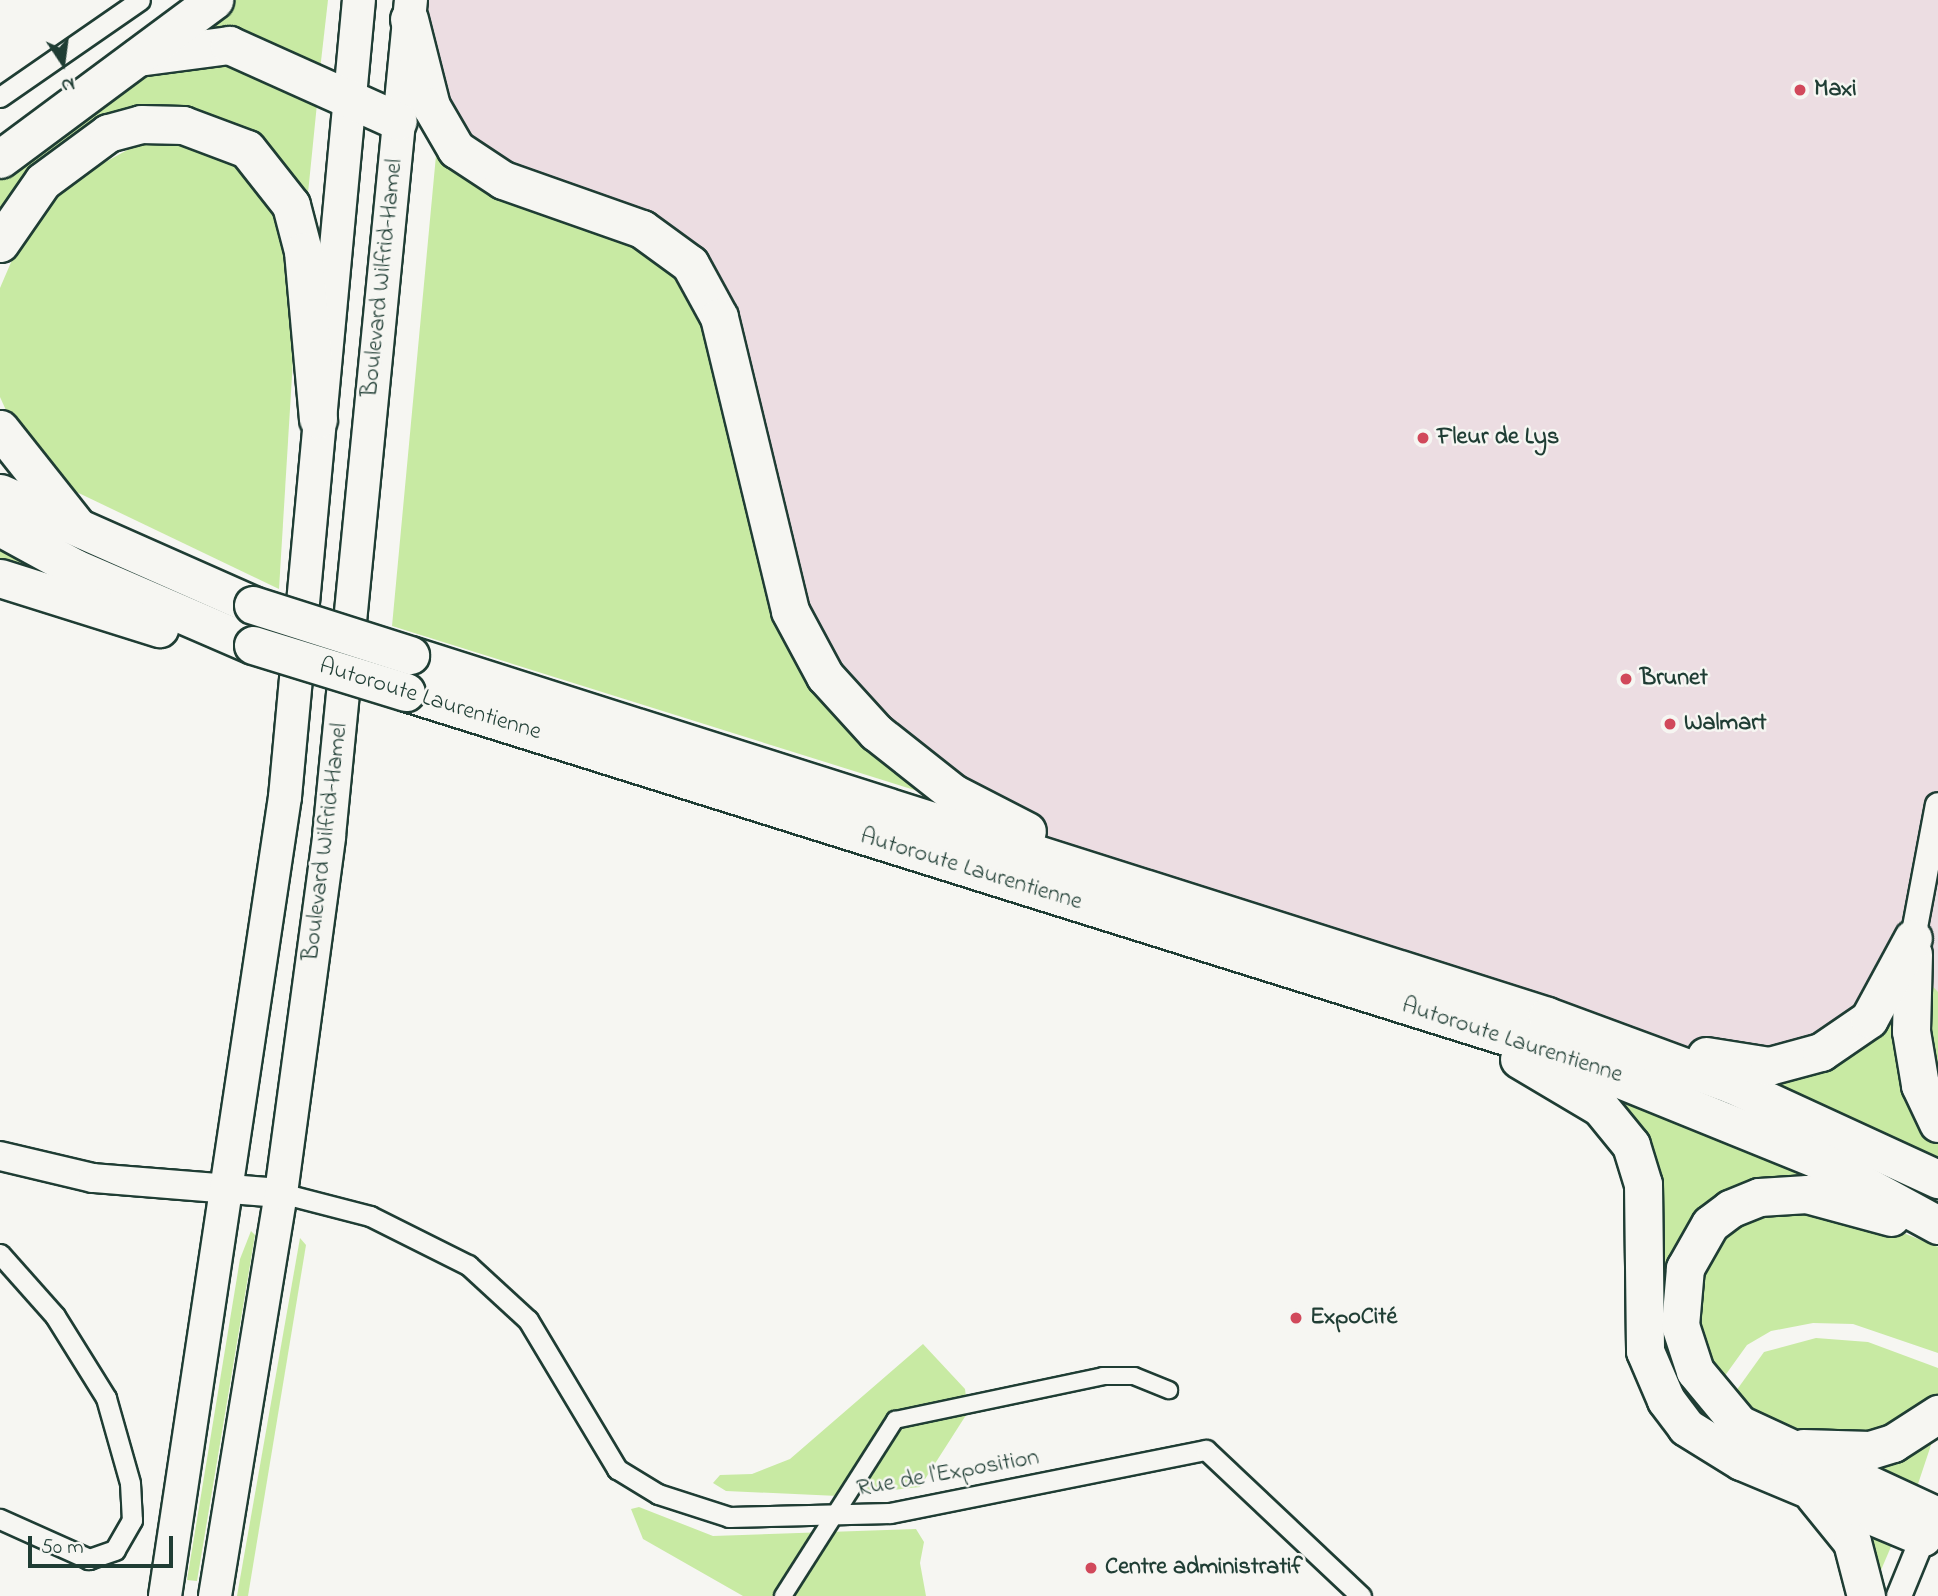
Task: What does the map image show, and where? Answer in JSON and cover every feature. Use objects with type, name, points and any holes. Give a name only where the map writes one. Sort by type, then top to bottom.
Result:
[{"type":"highway","points":[[0,159],[214,0]]},
{"type":"highway","points":[[410,9],[431,106],[456,149],[503,180],[642,229],[690,264],[719,317],[790,611],[825,676],[876,732],[953,793],[1122,879]]},
{"type":"highway","points":[[138,57],[229,45],[286,66],[349,104],[398,121]]},
{"type":"highway","points":[[0,243],[43,181],[108,133],[141,124],[183,125],[247,149],[273,175],[294,217],[318,419]]},
{"type":"highway","points":[[0,429],[85,535]]},
{"type":"highway","name":"Autoroute Laurentienne","points":[[0,493],[85,535],[253,605],[1122,879],[1628,1045],[1731,1084],[1938,1179]]},
{"type":"highway","name":"Autoroute Laurentienne","points":[[0,527],[75,568],[253,645],[1434,1014],[1706,1109],[1815,1157],[1938,1225]]},
{"type":"highway","points":[[0,578],[222,647],[253,645]]},
{"type":"highway","points":[[1628,1045],[1668,1045],[1748,1065],[1821,1052],[1869,1019],[1913,938]]},
{"type":"highway","points":[[1913,938],[1910,1031],[1920,1085],[1938,1123]]},
{"type":"highway","points":[[1434,1014],[1574,1089],[1620,1129],[1643,1184],[1641,1321],[1665,1400],[1708,1446],[1814,1494],[1931,1518]]},
{"type":"highway","points":[[1931,1518],[1767,1442],[1723,1409],[1686,1350],[1680,1325],[1685,1268],[1710,1224],[1759,1197],[1807,1194],[1938,1233]]},
{"type":"highway","points":[[1767,1442],[1870,1450],[1893,1444],[1938,1414]]},
{"type":"highway","points":[[1814,1494],[1852,1542],[1866,1596]]},
{"type":"main road","name":"Boulevard Wilfrid-Hamel","points":[[165,1596],[285,797],[359,0]]},
{"type":"main road","name":"Boulevard Wilfrid-Hamel","points":[[215,1596],[281,1193],[329,836],[410,9]]},
{"type":"main road","points":[[0,1156],[93,1178],[281,1193]]},
{"type":"street","points":[[0,97],[140,0]]},
{"type":"street","points":[[1913,938],[1938,805]]},
{"type":"street","name":"Rue de l'Exposition","points":[[281,1193],[370,1216],[426,1239],[498,1289],[528,1320],[617,1469],[633,1485],[729,1517],[832,1518],[898,1512],[1206,1450],[1361,1596]]},
{"type":"street","points":[[0,1254],[55,1316],[106,1398],[130,1482],[132,1520],[116,1549],[89,1559],[0,1519]]},
{"type":"street","points":[[783,1596],[895,1420],[1102,1376],[1134,1376],[1169,1390]]},
{"type":"street","points":[[1899,1596],[1931,1518]]},
{"type":"shaded area","points":[[411,0],[1938,0],[1938,1123],[1850,1034],[1713,1058],[1122,879],[953,793],[876,732],[456,149]]},
{"type":"green space","points":[[236,0],[328,0],[320,70],[194,31]]},
{"type":"green space","points":[[202,53],[318,94],[307,203],[263,142],[166,111],[0,221],[0,172],[119,87]]},
{"type":"green space","points":[[438,134],[643,239],[702,306],[770,577],[924,793],[392,626]]},
{"type":"green space","points":[[176,139],[241,161],[287,223],[295,327],[279,589],[64,486],[19,439],[0,397],[0,288],[18,246],[71,181],[140,143]]},
{"type":"green space","points":[[0,539],[72,580],[0,567]]},
{"type":"green space","points":[[1923,976],[1938,992],[1938,1090],[1921,1047]]},
{"type":"green space","points":[[1891,1006],[1938,1143],[1938,1161],[1745,1075]]},
{"type":"green space","points":[[1615,1096],[1866,1197],[1812,1185],[1682,1247],[1704,1407],[1698,1414],[1676,1384],[1662,1346]]},
{"type":"green space","points":[[1778,1209],[1869,1219],[1938,1247],[1938,1353],[1853,1324],[1813,1323],[1771,1331],[1747,1345],[1719,1384],[1696,1330],[1700,1275],[1734,1228]]},
{"type":"green space","points":[[251,1231],[255,1235],[197,1581],[187,1580],[240,1259]]},
{"type":"green space","points":[[300,1238],[306,1245],[248,1596],[237,1596]]},
{"type":"green space","points":[[1816,1338],[1868,1342],[1938,1368],[1938,1403],[1880,1436],[1792,1433],[1731,1398],[1764,1352]]},
{"type":"green space","points":[[923,1344],[965,1389],[968,1412],[920,1487],[838,1496],[726,1491],[713,1483],[720,1475],[752,1474],[790,1459]]},
{"type":"green space","points":[[1935,1433],[1916,1490],[1840,1462]]},
{"type":"green space","points":[[639,1507],[713,1536],[916,1529],[924,1542],[920,1563],[926,1596],[743,1596],[643,1539],[631,1509]]},
{"type":"green space","points":[[1855,1519],[1893,1542],[1875,1584]]},
{"type":"place","name":"Maxi","points":[[1800,90]]},
{"type":"place","name":"Fleur de Lys","points":[[1423,438]]},
{"type":"place","name":"Brunet","points":[[1626,679]]},
{"type":"place","name":"Walmart","points":[[1670,724]]},
{"type":"place","name":"ExpoCité","points":[[1296,1318]]},
{"type":"place","name":"Centre administratif","points":[[1091,1568]]}]
